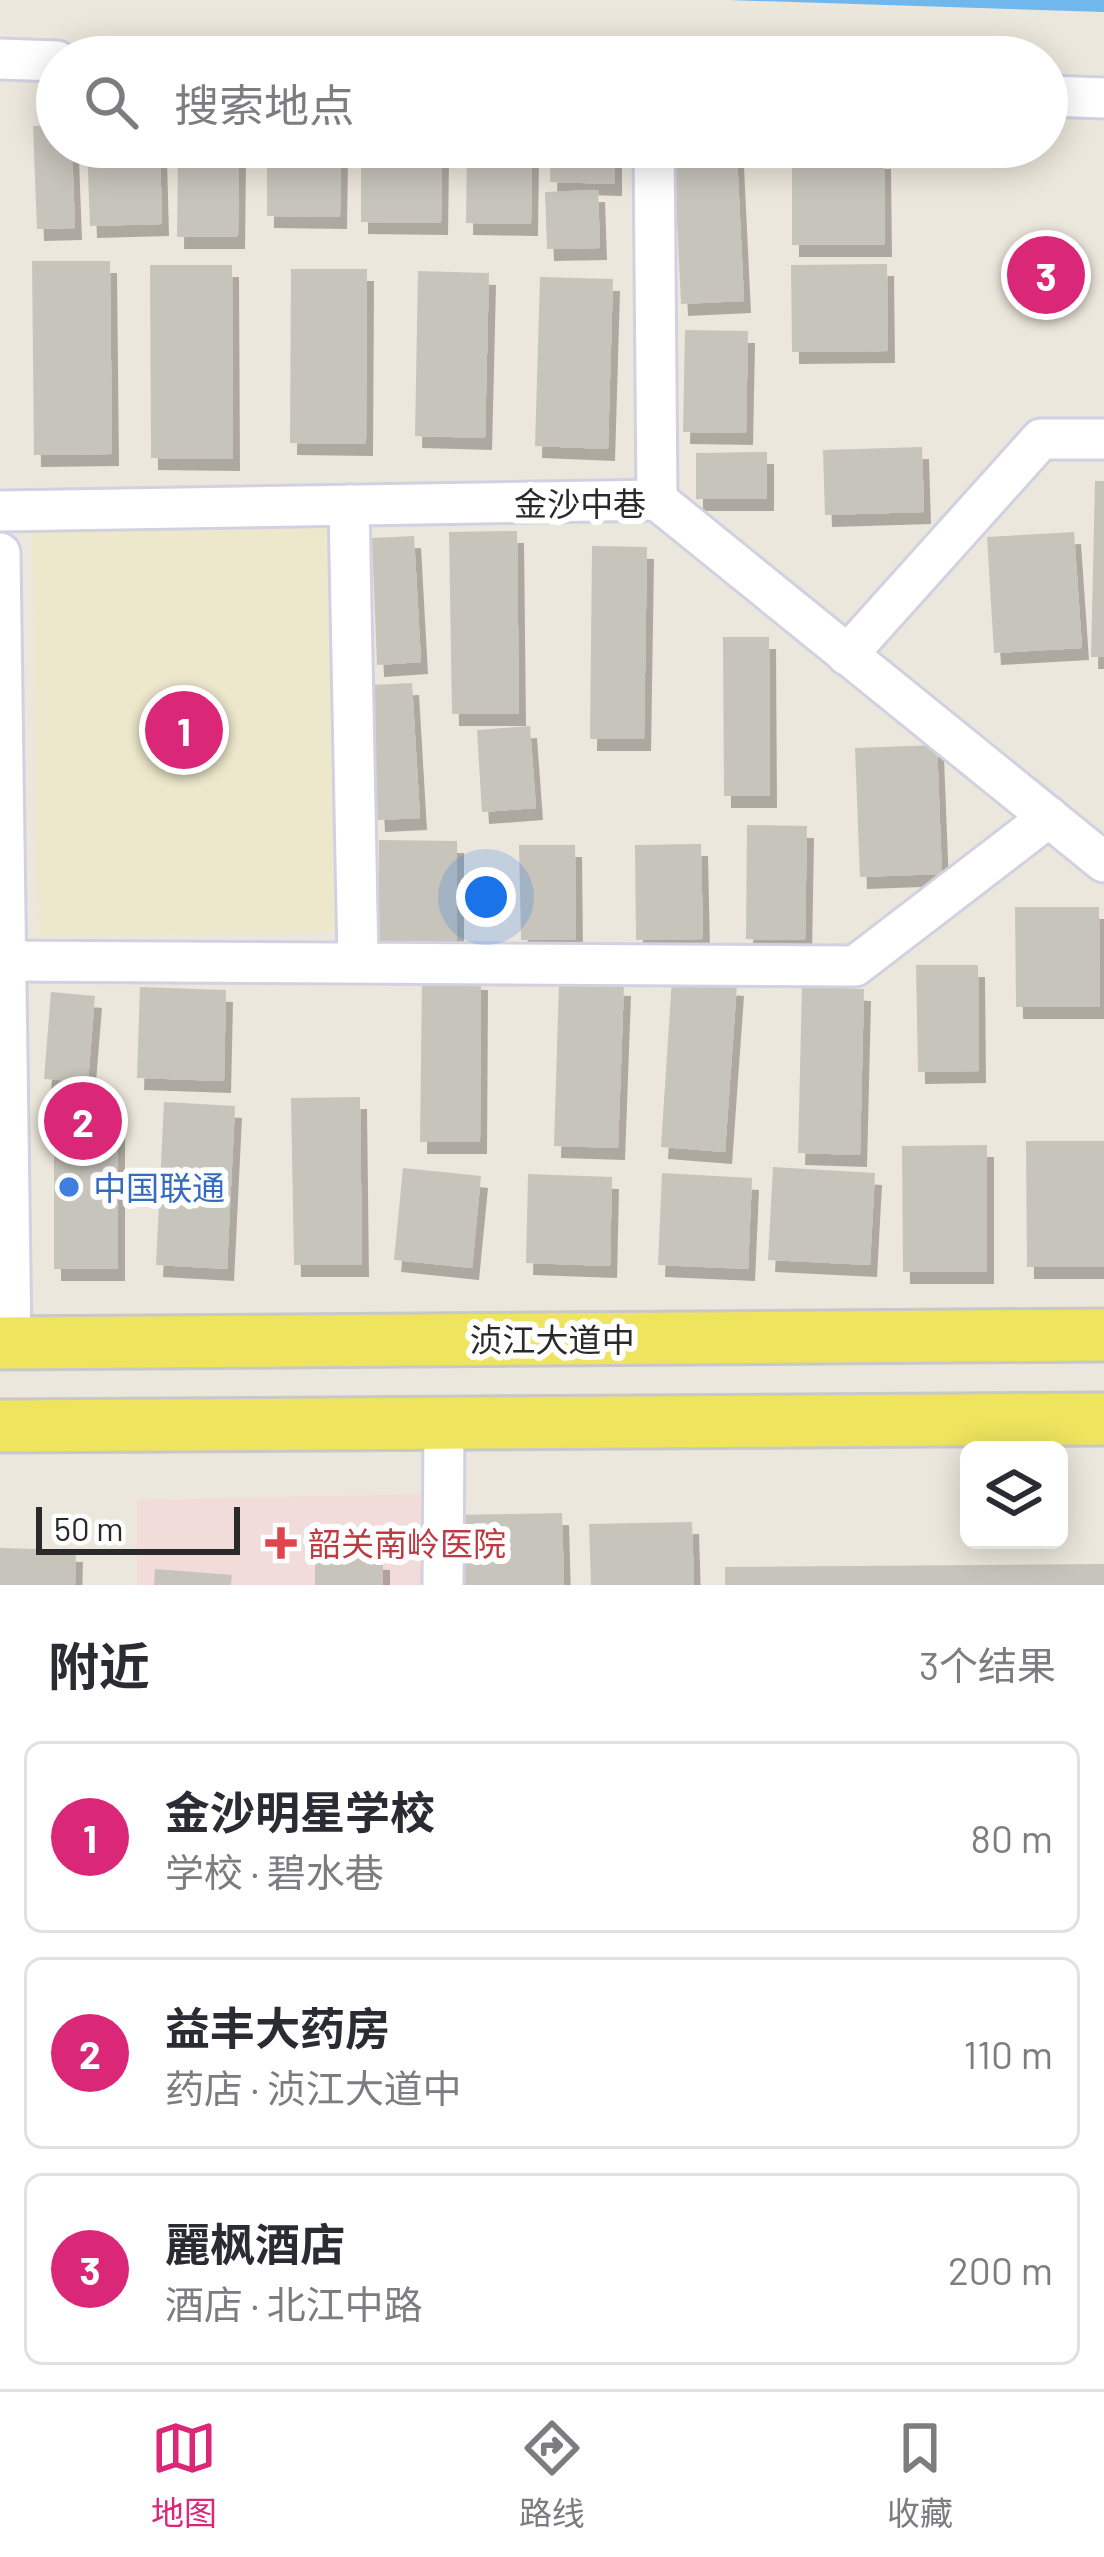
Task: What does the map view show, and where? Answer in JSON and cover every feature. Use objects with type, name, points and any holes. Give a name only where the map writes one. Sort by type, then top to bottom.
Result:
[{"type":"main road","name":"浈江大道中","points":[[6,1343],[1104,1335]]},
{"type":"main road","points":[[0,1426],[1104,1419]]},
{"type":"street","points":[[0,58],[36,60]]},
{"type":"street","points":[[1068,96],[1104,98]]},
{"type":"street","points":[[654,168],[657,500]]},
{"type":"street","points":[[847,656],[1041,439],[1104,439]]},
{"type":"street","name":"金沙中巷","points":[[0,511],[657,500],[1104,862]]},
{"type":"street","points":[[349,505],[358,962]]},
{"type":"street","points":[[0,553],[8,961],[6,1343]]},
{"type":"street","points":[[8,961],[855,966],[1048,817]]},
{"type":"street","points":[[443,1585],[444,1423]]},
{"type":"shaded area","points":[[328,523],[336,932],[39,937],[32,527]]},
{"type":"shaded area","name":"韶关南岭医院","points":[[424,1494],[425,1585],[137,1585],[137,1500]]},
{"type":"water","points":[[728,0],[1104,0],[1104,12]]},
{"type":"building","points":[[33,126],[36,168],[73,168],[75,228],[37,229]]},
{"type":"building","points":[[88,168],[161,168],[162,224],[90,226]]},
{"type":"building","points":[[178,168],[239,168],[238,237],[177,237]]},
{"type":"building","points":[[267,168],[341,168],[340,217],[267,216]]},
{"type":"building","points":[[361,168],[442,168],[441,223],[361,222]]},
{"type":"building","points":[[467,168],[532,168],[531,224],[466,223]]},
{"type":"building","points":[[550,168],[615,168],[615,184],[550,182]]},
{"type":"building","points":[[674,168],[738,168],[744,301],[681,304]]},
{"type":"building","points":[[792,168],[884,168],[885,245],[792,245]]},
{"type":"building","points":[[598,190],[600,248],[547,249],[545,192]]},
{"type":"building","points":[[32,261],[110,261],[112,454],[34,455]]},
{"type":"building","points":[[887,264],[888,351],[792,352],[791,265]]},
{"type":"building","points":[[150,265],[232,265],[233,459],[151,458]]},
{"type":"building","points":[[291,269],[367,269],[366,444],[290,443]]},
{"type":"building","points":[[418,271],[489,273],[485,438],[415,436]]},
{"type":"building","points":[[540,277],[613,279],[608,449],[535,446]]},
{"type":"building","points":[[685,330],[748,331],[746,433],[683,432]]},
{"type":"building","points":[[922,447],[924,512],[825,515],[823,450]]},
{"type":"building","points":[[767,452],[767,499],[696,499],[696,453]]},
{"type":"building","points":[[1095,481],[1104,481],[1104,657],[1091,657]]},
{"type":"building","points":[[517,531],[519,714],[452,714],[449,532]]},
{"type":"building","points":[[1074,532],[1082,648],[994,653],[987,537]]},
{"type":"building","points":[[414,536],[421,662],[377,665],[372,538]]},
{"type":"building","points":[[592,546],[647,547],[644,739],[590,739]]},
{"type":"building","points":[[723,637],[769,637],[770,796],[724,796]]},
{"type":"building","points":[[412,683],[420,818],[378,820],[371,685]]},
{"type":"building","points":[[530,726],[536,808],[482,812],[477,730]]},
{"type":"building","points":[[937,745],[942,874],[860,877],[855,748]]},
{"type":"building","points":[[747,825],[807,826],[805,940],[746,939]]},
{"type":"building","points":[[379,840],[457,841],[457,944],[379,944]]},
{"type":"building","points":[[701,844],[703,939],[636,940],[635,845]]},
{"type":"building","points":[[519,845],[575,845],[576,940],[521,940]]},
{"type":"building","points":[[1015,907],[1099,907],[1100,1007],[1016,1007]]},
{"type":"building","points":[[916,965],[978,965],[979,1071],[918,1072]]},
{"type":"building","points":[[422,977],[481,978],[480,1142],[420,1142]]},
{"type":"building","points":[[672,979],[737,984],[725,1152],[661,1147]]},
{"type":"building","points":[[559,982],[624,984],[618,1148],[554,1146]]},
{"type":"building","points":[[802,986],[864,989],[860,1155],[798,1153]]},
{"type":"building","points":[[140,987],[226,990],[224,1081],[137,1078]]},
{"type":"building","points":[[51,992],[95,996],[88,1082],[44,1079]]},
{"type":"building","points":[[360,1097],[362,1265],[294,1265],[291,1098]]},
{"type":"building","points":[[54,1099],[118,1099],[118,1269],[54,1269]]},
{"type":"building","points":[[164,1102],[235,1106],[227,1269],[156,1265]]},
{"type":"building","points":[[1026,1141],[1104,1141],[1104,1267],[1027,1267]]},
{"type":"building","points":[[987,1145],[987,1272],[903,1272],[902,1146]]},
{"type":"building","points":[[773,1167],[875,1173],[870,1265],[768,1260]]},
{"type":"building","points":[[403,1168],[481,1176],[472,1268],[394,1260]]},
{"type":"building","points":[[662,1173],[752,1178],[748,1269],[658,1265]]},
{"type":"building","points":[[528,1174],[612,1177],[610,1266],[526,1263]]},
{"type":"building","points":[[562,1513],[564,1585],[455,1585],[453,1515]]},
{"type":"building","points":[[692,1522],[694,1585],[591,1585],[589,1524]]},
{"type":"building","points":[[0,1548],[76,1550],[75,1585],[0,1585]]},
{"type":"building","points":[[315,1557],[383,1558],[383,1585],[315,1585]]},
{"type":"building","points":[[1104,1564],[1104,1585],[725,1585],[725,1567]]},
{"type":"building","points":[[155,1569],[232,1575],[231,1585],[154,1585]]},
{"type":"place","name":"麗枫酒店","points":[[1046,275]]},
{"type":"place","name":"金沙明星学校","points":[[184,730]]},
{"type":"place","name":"益丰大药房","points":[[83,1121]]},
{"type":"place","name":"中国联通","points":[[69,1187]]},
{"type":"place","name":"韶关南岭医院","points":[[281,1543]]}]
